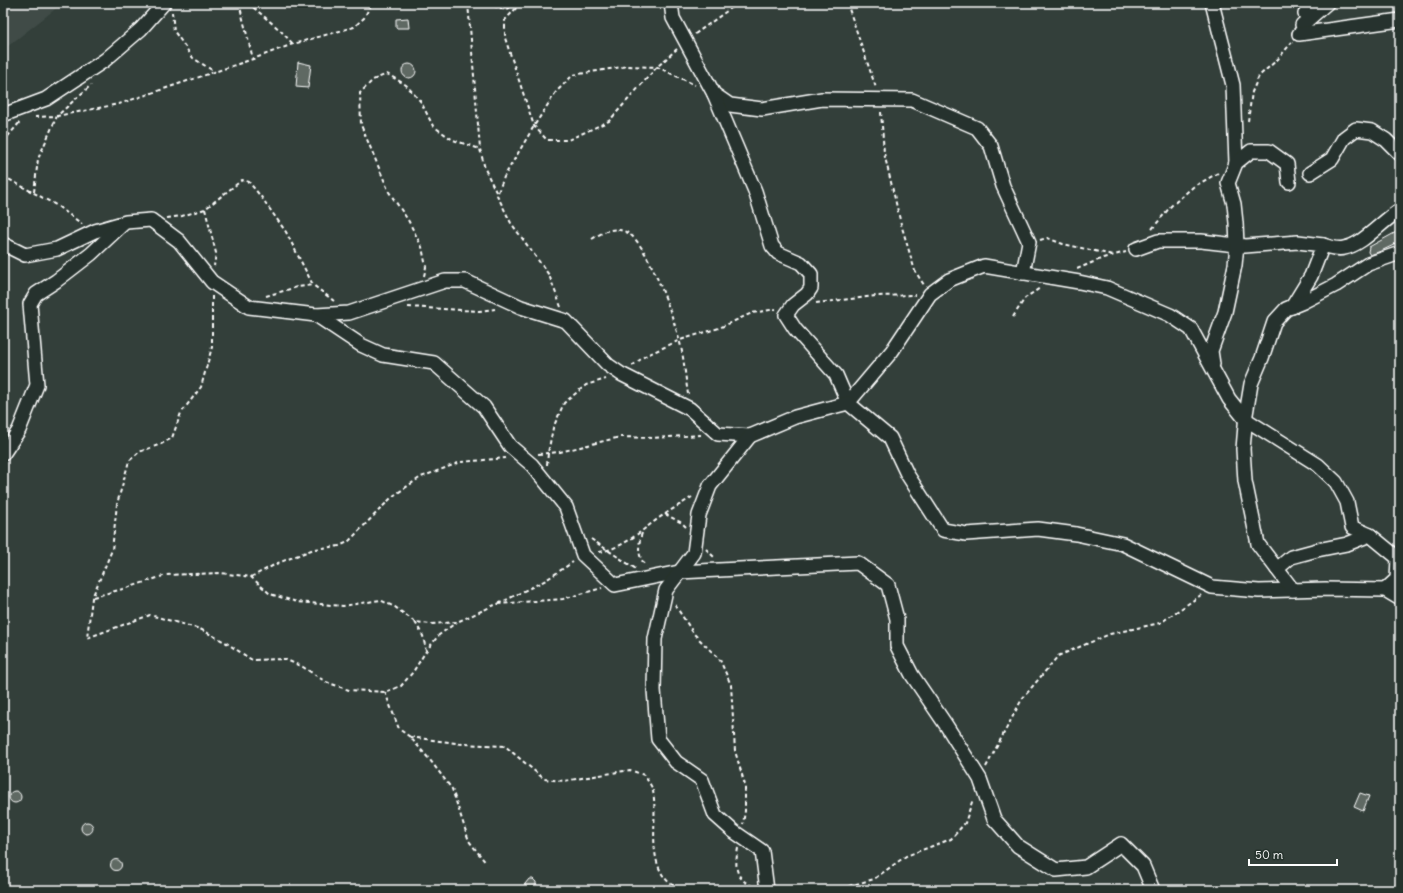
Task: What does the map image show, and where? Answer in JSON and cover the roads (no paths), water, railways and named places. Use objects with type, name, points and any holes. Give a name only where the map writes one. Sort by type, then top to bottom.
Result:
[{"type":"street","points":[[671,3],[673,18],[714,94],[755,191],[772,246],[778,253],[801,263],[811,274],[811,288],[807,294],[793,305],[786,314],[795,329],[836,375],[848,403],[890,438],[907,474],[943,530],[966,534],[1038,529],[1076,534],[1122,544],[1212,587],[1259,591],[1400,589]]},
{"type":"street","points":[[1212,3],[1233,85],[1236,163],[1228,183],[1236,216],[1237,245],[1235,265],[1225,312],[1211,351],[1215,372]]},
{"type":"street","points":[[1304,19],[1327,3]]},
{"type":"street","points":[[3,115],[46,99],[105,60],[168,7]]},
{"type":"street","points":[[1304,19],[1400,20]]},
{"type":"street","points":[[714,94],[730,105],[762,109],[822,99],[912,100],[977,128],[991,146],[1003,186],[1029,242],[1023,273]]},
{"type":"street","points":[[1310,173],[1332,159],[1344,138],[1356,129],[1372,131],[1386,140],[1400,154]]},
{"type":"street","points":[[1236,163],[1252,151],[1269,151],[1286,164],[1289,182]]},
{"type":"street","points":[[1136,249],[1158,241],[1202,241],[1246,246],[1298,242],[1323,245],[1335,249],[1344,248],[1352,246],[1366,237],[1386,219],[1400,210]]},
{"type":"street","points":[[3,244],[25,255],[56,250],[95,230],[126,222],[151,220],[178,240],[212,282],[249,307],[316,315],[349,313],[445,281],[465,282],[520,307],[566,321],[608,364],[621,374],[690,409],[718,434],[750,436],[795,417],[848,403],[892,351],[930,294],[949,280],[984,266],[1106,288],[1170,315],[1191,329],[1230,399],[1245,419],[1318,465],[1336,482],[1347,502],[1352,527],[1370,536],[1398,558],[1397,579],[1385,590]]},
{"type":"street","points":[[3,454],[19,430],[37,385],[30,304],[36,294],[56,281],[91,254],[126,222]]},
{"type":"street","points":[[1292,307],[1311,276],[1323,245]]},
{"type":"street","points":[[1293,590],[1258,544],[1252,518],[1245,481],[1243,449],[1245,419],[1251,384],[1262,358],[1274,322],[1286,309],[1336,285],[1368,264],[1400,253]]},
{"type":"street","points":[[316,315],[361,345],[383,355],[434,363],[484,407],[510,446],[532,465],[566,507],[583,555],[615,585],[679,572],[858,563],[888,585],[897,619],[897,646],[912,675],[980,779],[994,819],[1018,846],[1056,870],[1086,867],[1121,844],[1143,866],[1153,890]]},
{"type":"street","points":[[750,436],[710,486],[699,515],[694,553],[666,590],[656,639],[654,690],[658,738],[676,762],[702,780],[715,815],[740,836],[762,850],[767,890]]},
{"type":"street","points":[[1277,569],[1291,557],[1346,544],[1370,536]]},
{"type":"street","points":[[1385,590],[1400,599]]}]
